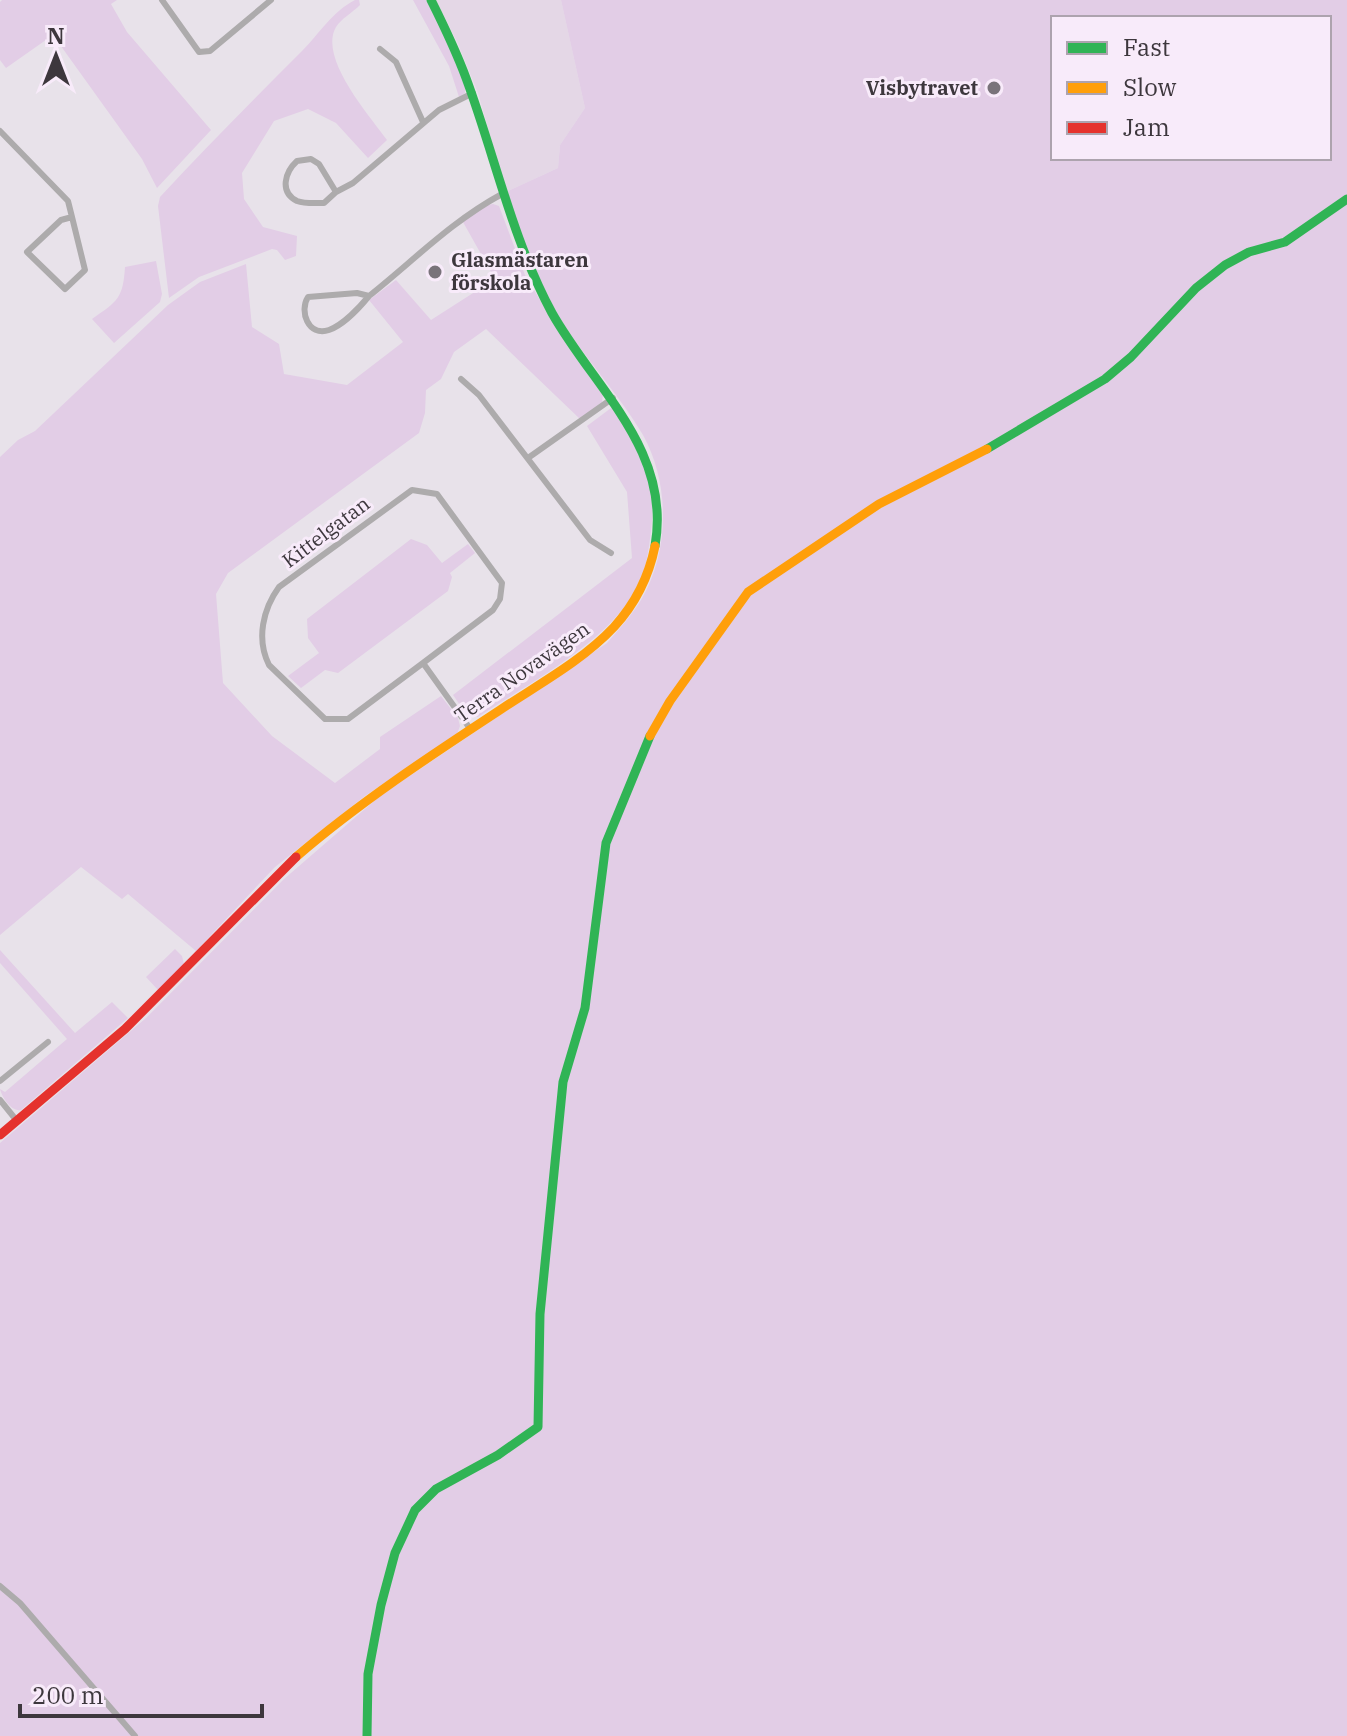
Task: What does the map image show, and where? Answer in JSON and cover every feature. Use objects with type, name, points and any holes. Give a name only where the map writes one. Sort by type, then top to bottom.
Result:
[{"type":"street","points":[[162,0],[199,52],[210,51],[271,0]]},
{"type":"street","name":"Terra Novavägen","points":[[0,1135],[141,1015],[279,873],[316,840],[377,792],[605,637],[639,595],[647,576],[657,535],[657,496],[644,451],[613,398],[553,314],[532,272],[502,194],[473,93],[449,34],[431,0]]},
{"type":"street","points":[[380,49],[396,62],[423,122]]},
{"type":"street","points":[[336,192],[319,164],[311,159],[297,161],[286,175],[288,194],[301,203],[324,203],[353,183],[439,110],[473,93]]},
{"type":"street","points":[[0,131],[68,201],[72,217],[85,270],[65,289],[27,252],[61,220],[72,217]]},
{"type":"street","points":[[369,296],[357,293],[308,297],[303,307],[306,320],[318,330],[326,331],[334,327],[428,245],[483,204],[502,194]]},
{"type":"street","points":[[367,1736],[368,1674],[377,1627],[401,1534],[409,1518],[430,1494],[499,1455],[538,1427],[540,1314],[563,1082],[585,1008],[606,843],[657,721],[748,592],[879,504],[972,458],[1105,379],[1131,357],[1196,288],[1225,265],[1249,252],[1285,242],[1347,199]]},
{"type":"street","points":[[461,379],[479,395],[590,540],[611,553]]},
{"type":"street","points":[[528,458],[613,398]]},
{"type":"street","name":"Kittelgatan","points":[[412,490],[430,491],[443,500],[502,583],[500,599],[493,610],[423,663],[348,719],[325,719],[269,665],[265,654],[263,622],[269,601],[279,587],[412,490]]},
{"type":"street","points":[[423,663],[471,730]]},
{"type":"street","points":[[0,1081],[48,1042]]},
{"type":"street","points":[[0,1100],[17,1121]]},
{"type":"street","points":[[0,1586],[20,1603],[135,1736]]},
{"type":"shaded area","points":[[2,0],[117,0],[111,4],[127,32],[211,130],[157,188],[142,159],[53,35],[6,68],[0,60]]},
{"type":"shaded area","points":[[359,0],[360,5],[336,27],[332,40],[334,54],[348,86],[387,140],[368,158],[336,123],[308,109],[274,121],[242,173],[244,199],[263,227],[297,236],[296,256],[285,260],[277,250],[272,249],[199,277],[169,298],[158,206],[160,197],[333,16]]},
{"type":"shaded area","points":[[413,0],[426,0],[439,22],[465,86],[465,93],[459,97],[449,66]]},
{"type":"shaded area","points":[[436,0],[561,0],[585,108],[560,145],[558,168],[506,192],[478,93]]},
{"type":"shaded area","points":[[561,0],[1347,0],[1347,1736],[0,1736],[0,1143],[146,1018],[284,879],[380,796],[607,643],[637,606],[651,581],[663,518],[662,496],[652,454],[634,421],[558,314],[533,263],[506,192],[558,168],[560,145],[585,108]]},
{"type":"shaded area","points":[[493,204],[499,206],[525,275],[569,348],[603,394],[602,402],[580,419],[486,329],[454,352],[441,379],[426,390],[425,413],[419,433],[228,573],[216,594],[223,683],[272,736],[335,783],[380,749],[380,737],[441,696],[458,718],[460,726],[457,734],[365,796],[275,867],[196,951],[128,894],[122,899],[81,867],[0,935],[0,457],[18,440],[35,431],[168,305],[200,282],[246,264],[252,327],[279,344],[284,374],[347,385],[403,342],[369,300],[396,280],[431,320],[495,279],[463,222]]},
{"type":"shaded area","points":[[156,261],[162,294],[160,302],[114,343],[92,319],[118,298],[125,267]]},
{"type":"shaded area","points":[[611,408],[617,410],[642,453],[650,481],[651,531],[641,579],[613,620],[570,657],[478,717],[467,715],[453,695],[632,558],[627,492],[587,426]]},
{"type":"shaded area","points":[[411,539],[427,545],[442,563],[468,544],[475,553],[450,573],[452,577],[448,591],[338,673],[325,670],[301,688],[288,676],[319,653],[308,638],[307,619]]},
{"type":"shaded area","points":[[175,949],[182,956],[184,964],[158,990],[146,977]]},
{"type":"shaded area","points":[[0,950],[75,1033],[112,1002],[128,1018],[21,1110],[10,1106],[0,1089],[5,1092],[67,1039],[0,963]]},
{"type":"traffic: fast","points":[[431,0],[466,78],[515,227],[538,285],[569,341],[608,394],[641,450],[652,480],[657,512],[655,546]]},
{"type":"traffic: fast","points":[[987,449],[1105,379],[1131,357],[1196,288],[1225,265],[1249,252],[1285,242],[1347,199]]},
{"type":"traffic: fast","points":[[367,1736],[368,1674],[381,1605],[395,1553],[415,1510],[436,1489],[498,1455],[538,1427],[540,1314],[563,1082],[585,1008],[606,843],[650,736]]},
{"type":"traffic: slow","points":[[650,736],[670,701],[748,592],[879,504],[987,449]]},
{"type":"traffic: slow","points":[[296,857],[396,780],[560,672],[602,639],[635,599],[655,546]]},
{"type":"traffic: jam","points":[[0,1135],[125,1029],[296,857]]},
{"type":"place","name":"Visbytravet","points":[[994,88]]},
{"type":"place","name":"Glasmästaren förskola","points":[[435,272]]}]
